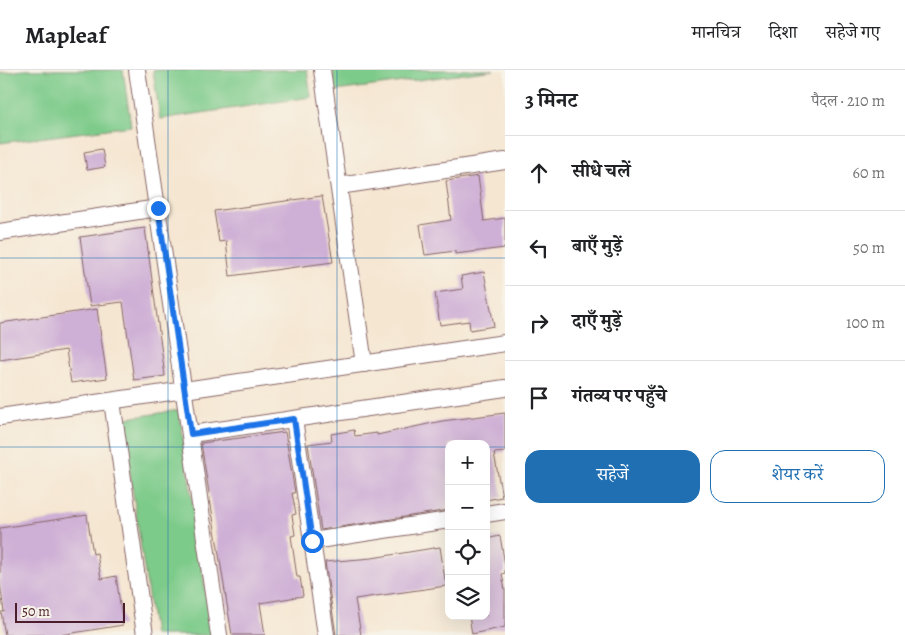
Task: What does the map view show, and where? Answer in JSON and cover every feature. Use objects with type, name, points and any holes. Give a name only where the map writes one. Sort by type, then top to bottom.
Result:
[{"type":"street","points":[[137,70],[220,635]]},
{"type":"street","points":[[322,70],[364,364]]},
{"type":"street","points":[[339,186],[505,161]]},
{"type":"street","points":[[0,232],[158,208]]},
{"type":"street","points":[[0,417],[505,343]]},
{"type":"street","points":[[191,434],[505,388]]},
{"type":"street","points":[[112,401],[145,635]]},
{"type":"street","points":[[294,419],[326,635]]},
{"type":"street","points":[[490,513],[505,511]]},
{"type":"street","points":[[312,541],[445,521]]},
{"type":"green space","points":[[25,70],[123,70],[131,126],[0,143],[0,73]]},
{"type":"green space","points":[[153,70],[307,70],[311,97],[160,119]]},
{"type":"green space","points":[[333,70],[494,70],[335,91]]},
{"type":"green space","points":[[179,410],[212,635],[154,635],[122,419]]},
{"type":"building","points":[[102,149],[105,167],[87,170],[84,152]]},
{"type":"building","points":[[478,176],[484,221],[505,218],[505,248],[455,254],[455,251],[425,255],[420,225],[451,220],[446,181]]},
{"type":"building","points":[[322,196],[333,262],[230,276],[226,241],[219,242],[214,211]]},
{"type":"building","points":[[145,228],[165,376],[134,380],[123,302],[90,306],[80,237]]},
{"type":"building","points":[[484,272],[494,326],[470,330],[469,321],[440,325],[435,293],[463,289],[461,276]]},
{"type":"building","points":[[97,309],[107,378],[71,383],[66,350],[0,360],[0,323]]},
{"type":"building","points":[[505,413],[505,452],[494,453],[502,497],[490,499],[490,440],[445,440],[445,511],[321,530],[308,444],[332,441],[331,434],[354,430],[355,436],[377,433],[377,435],[442,421]]},
{"type":"building","points":[[285,432],[295,493],[292,493],[296,514],[292,515],[295,535],[291,536],[297,577],[300,577],[303,596],[260,603],[265,635],[232,635],[201,443]]},
{"type":"building","points":[[87,515],[93,554],[97,553],[101,579],[116,576],[123,625],[60,635],[5,635],[1,612],[4,612],[0,583],[0,528]]},
{"type":"building","points":[[500,536],[505,565],[505,573],[502,574],[505,590],[505,627],[472,634],[470,620],[490,620],[490,538]]},
{"type":"building","points":[[440,547],[445,586],[355,599],[361,635],[336,635],[325,562],[372,558]]},
{"type":"route","points":[[158,208],[191,434],[294,419],[312,541]]}]
